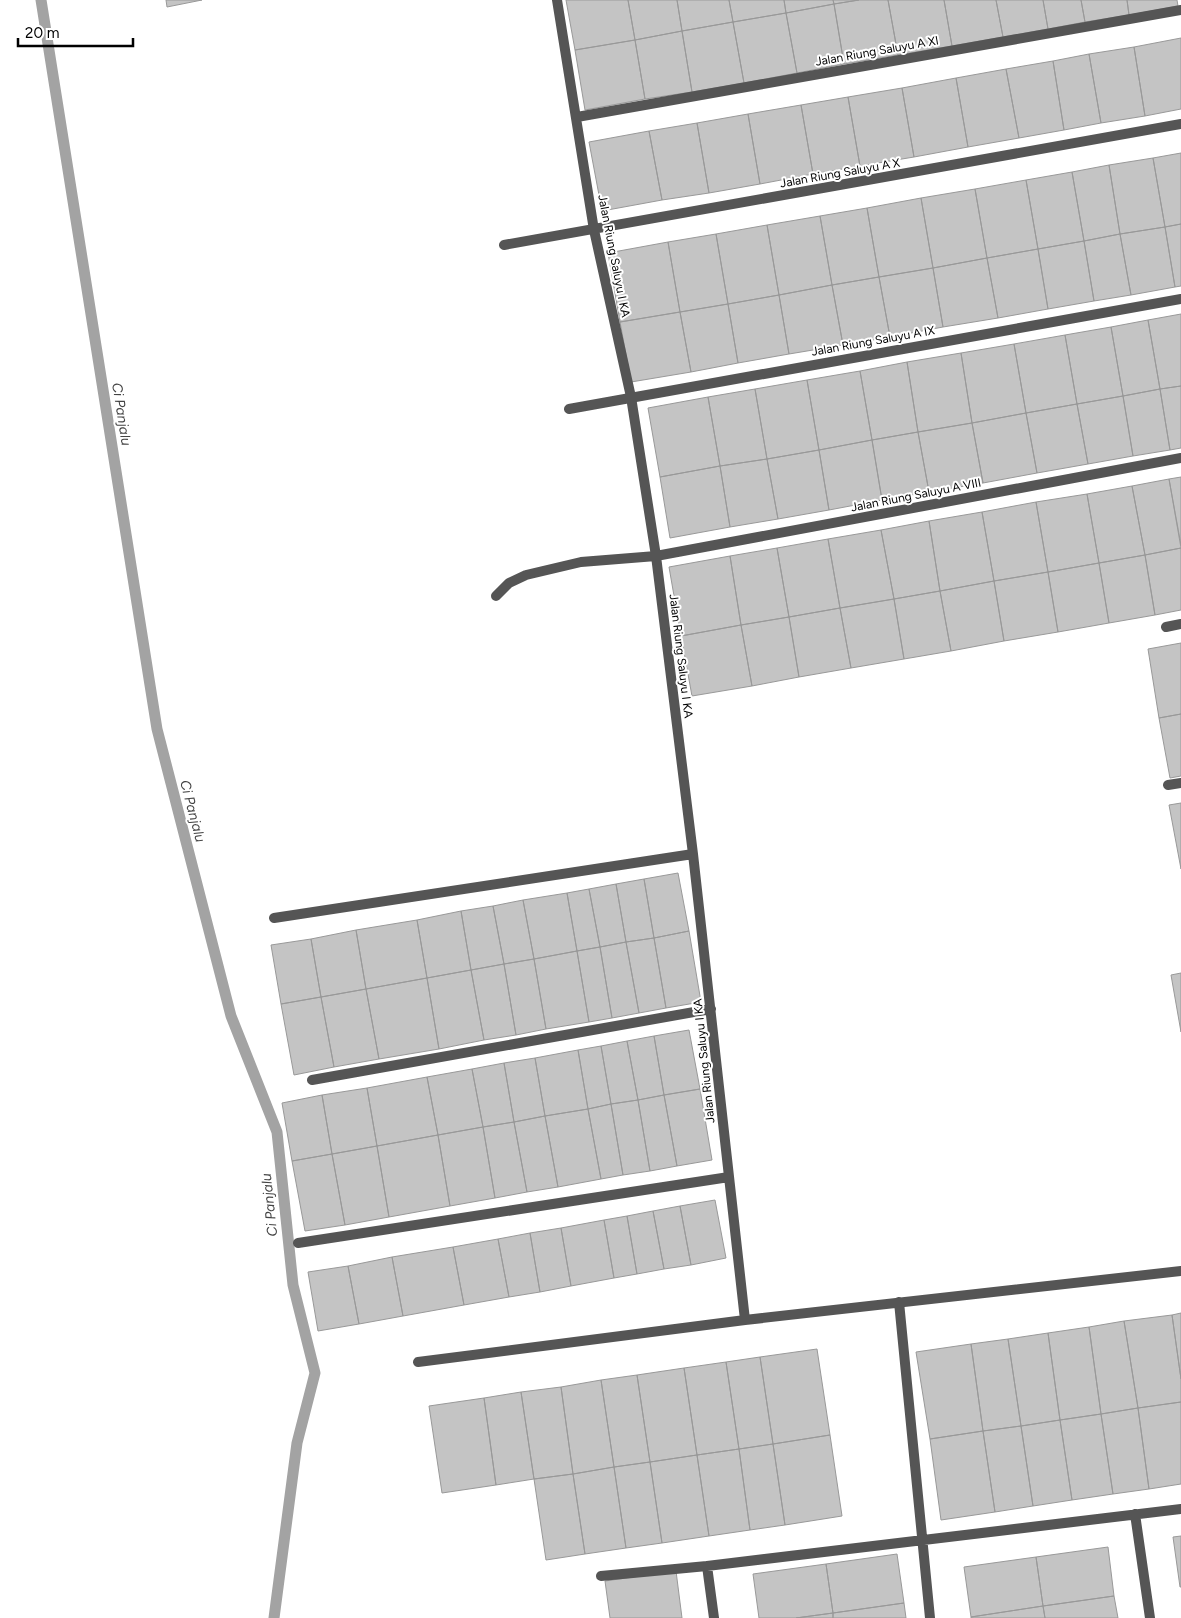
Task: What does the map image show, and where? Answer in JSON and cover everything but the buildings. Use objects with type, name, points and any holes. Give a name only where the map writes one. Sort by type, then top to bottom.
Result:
[{"type":"street","name":"Jalan Riung Saluyu I KA","points":[[557,0],[594,230],[631,397],[656,556],[693,854],[745,1320]]},
{"type":"street","name":"Jalan Riung Saluyu A XI","points":[[577,117],[1181,10]]},
{"type":"street","name":"Jalan Riung Saluyu A X","points":[[504,245],[1181,124]]},
{"type":"street","name":"Jalan Riung Saluyu A IX","points":[[569,409],[1181,299]]},
{"type":"street","name":"Jalan Riung Saluyu A VIII","points":[[496,596],[509,584],[526,575],[581,562],[656,556],[1181,458]]},
{"type":"street","points":[[1166,627],[1181,624]]},
{"type":"street","points":[[1168,785],[1181,783]]},
{"type":"street","points":[[274,918],[693,854]]},
{"type":"street","points":[[312,1080],[711,1009]]},
{"type":"street","points":[[298,1243],[729,1177]]},
{"type":"street","points":[[418,1362],[745,1320],[1181,1271]]},
{"type":"street","points":[[899,1302],[930,1618]]},
{"type":"street","points":[[601,1576],[707,1566],[1181,1509]]},
{"type":"street","points":[[1135,1514],[1150,1618]]},
{"type":"street","points":[[707,1566],[714,1618]]},
{"type":"waterway","name":"Ci Panjalu","points":[[41,0],[157,729],[231,1016],[277,1132],[293,1285],[315,1373],[297,1443],[274,1618]]}]
